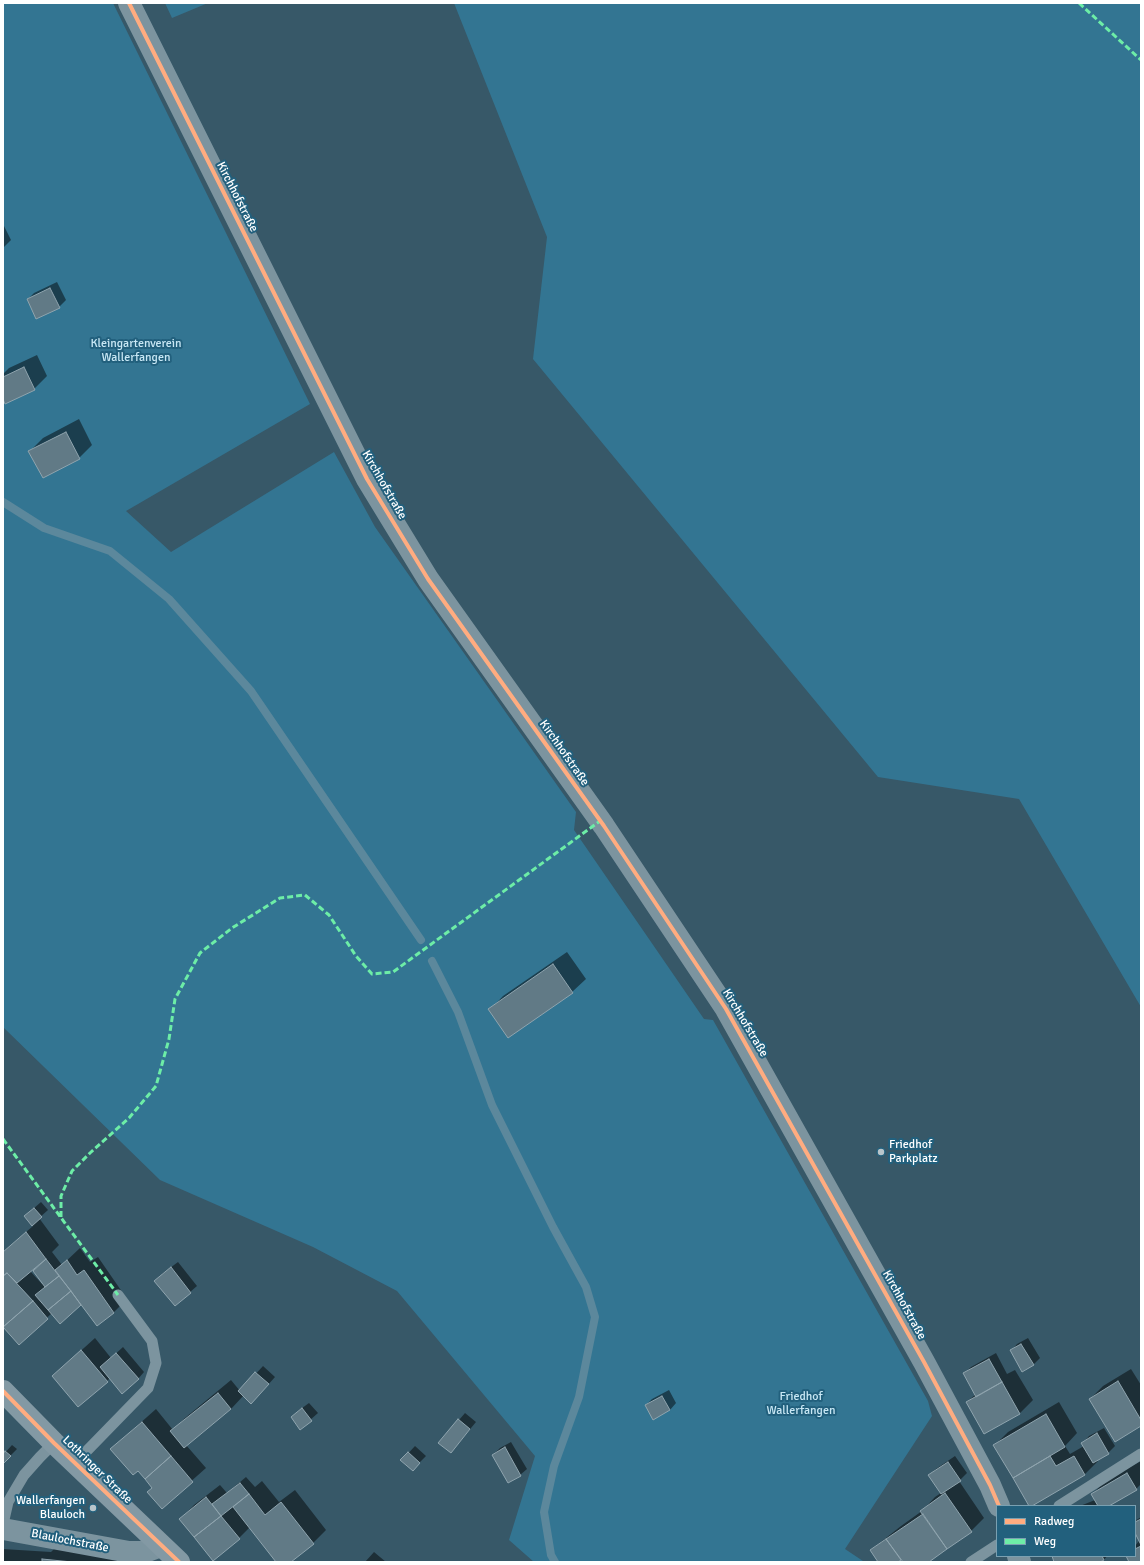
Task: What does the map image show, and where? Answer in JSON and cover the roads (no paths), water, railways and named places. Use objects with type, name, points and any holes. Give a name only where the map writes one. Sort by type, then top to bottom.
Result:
[{"type":"street","name":"Kirchhofstraße","points":[[130,3],[367,479],[428,579],[604,826],[726,1009],[924,1362],[990,1485],[999,1505]]},
{"type":"street","name":"Lothringer Straße","points":[[3,1391],[54,1443],[178,1562]]},
{"type":"street","name":"Blaulochstraße","points":[[3,1529],[129,1552],[145,1552],[161,1546]]},
{"type":"lane","points":[[75,1463],[148,1388],[156,1363],[152,1341],[118,1295]]},
{"type":"lane","points":[[3,1524],[8,1502],[24,1475],[54,1443]]},
{"type":"lane","points":[[1061,1505],[1141,1454]]},
{"type":"lane","points":[[971,1562],[996,1546]]},
{"type":"waterway","points":[[3,502],[44,528],[110,551],[169,599],[251,691],[421,940]]},
{"type":"waterway","points":[[432,961],[458,1012],[492,1105],[553,1227],[586,1287],[595,1317],[579,1397],[554,1466],[544,1512],[551,1555],[555,1562]]},
{"type":"place","name":"Friedhof Parkplatz","points":[[881,1152]]},
{"type":"place","name":"Wallerfangen Blauloch","points":[[93,1508]]},
{"type":"park label","name":"Kleingartenverein Wallerfangen","points":[[136,351]]},
{"type":"park label","name":"Friedhof Wallerfangen","points":[[801,1404]]}]
